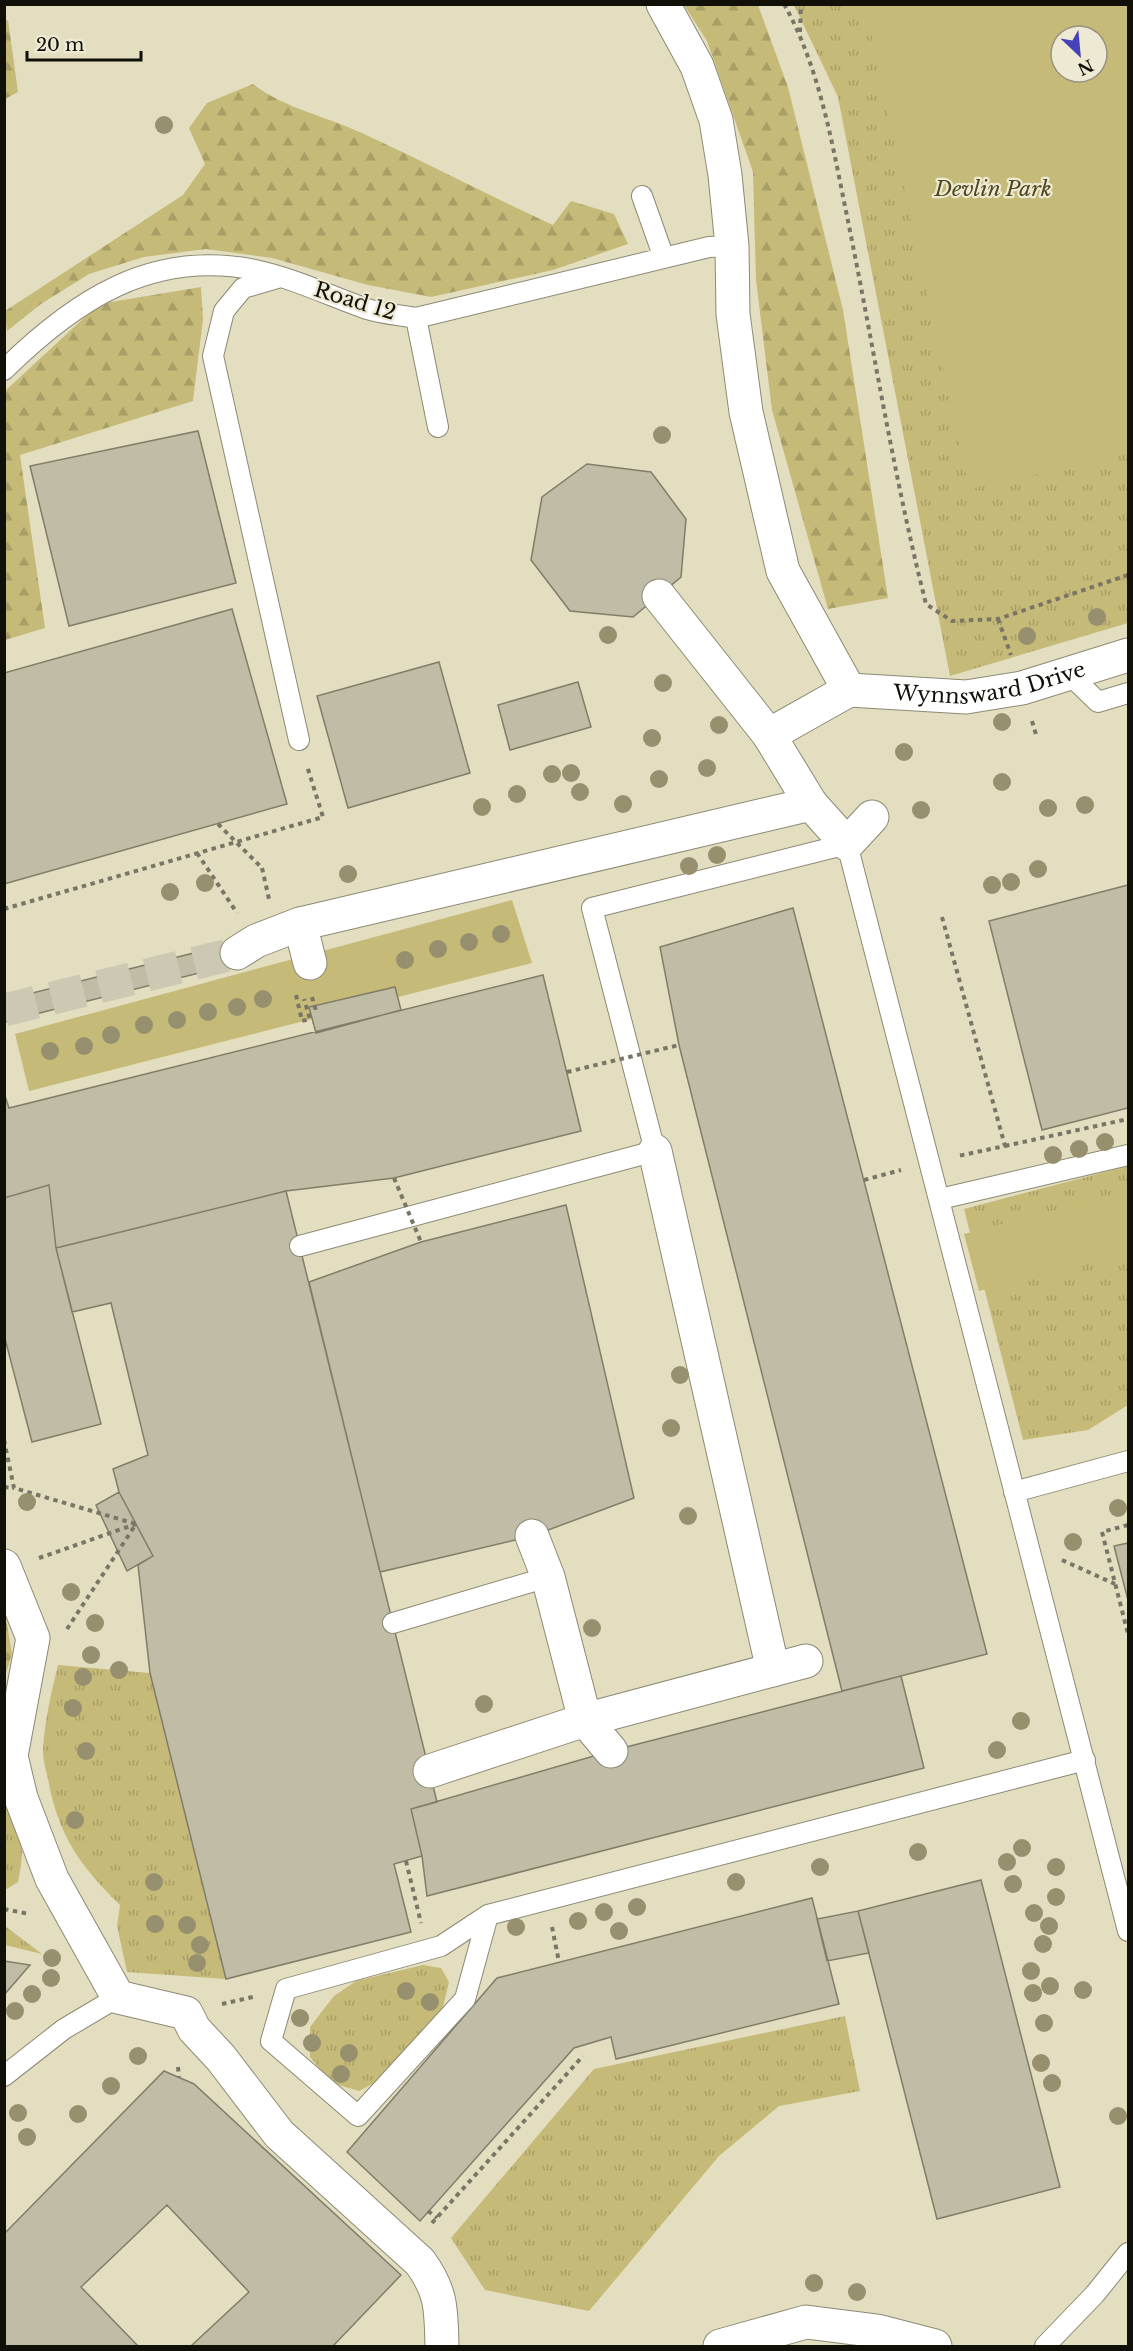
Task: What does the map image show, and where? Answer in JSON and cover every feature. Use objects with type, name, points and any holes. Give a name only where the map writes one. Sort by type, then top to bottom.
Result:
[{"type":"street","points":[[663,4],[698,66],[716,120],[725,175],[732,246],[733,314],[746,412],[783,571],[849,690],[769,735]]},
{"type":"street","points":[[659,596],[769,735],[811,804],[847,844],[872,817]]},
{"type":"street","name":"Wynnsward Drive","points":[[849,690],[966,697],[1022,688],[1128,655]]},
{"type":"street","points":[[237,953],[256,941],[300,924],[811,804]]},
{"type":"street","points":[[300,924],[310,963]]},
{"type":"street","points":[[655,1150],[773,1670]]},
{"type":"street","points":[[532,1536],[548,1577],[585,1720],[611,1751]]},
{"type":"street","points":[[6,1568],[33,1638],[11,1756],[21,1798],[52,1879],[118,1997],[186,2013],[194,2029],[221,2058],[279,2134],[420,2262],[435,2283],[441,2307],[442,2346]]},
{"type":"street","points":[[430,1771],[585,1720],[806,1661]]},
{"type":"street","points":[[720,2346],[806,2322],[877,2331],[936,2346]]},
{"type":"lane","points":[[642,196],[664,258]]},
{"type":"lane","name":"Road 12","points":[[4,370],[41,334],[98,294],[148,272],[205,266],[254,269],[370,309],[416,318],[456,311],[709,247],[732,246]]},
{"type":"lane","points":[[281,277],[243,288],[224,311],[213,356],[299,740]]},
{"type":"lane","points":[[416,318],[438,427]]},
{"type":"lane","points":[[1069,674],[1098,702],[1128,693]]},
{"type":"lane","points":[[300,1246],[655,1150],[591,908],[847,844],[1128,1931]]},
{"type":"lane","points":[[940,1199],[1128,1155]]},
{"type":"lane","points":[[1014,1492],[1128,1461]]},
{"type":"lane","points":[[393,1623],[548,1577]]},
{"type":"lane","points":[[488,1916],[465,1999],[358,2116],[271,2040],[286,1989],[441,1946],[488,1916],[1085,1760]]},
{"type":"lane","points":[[4,2076],[64,2029],[118,1997]]},
{"type":"lane","points":[[1045,2346],[1095,2294],[1128,2253]]},
{"type":"path","points":[[784,4],[800,32],[829,131],[870,332],[904,516],[926,604],[952,621],[998,619],[1128,575]]},
{"type":"path","points":[[800,32],[801,4]]},
{"type":"path","points":[[998,619],[1013,660]]},
{"type":"path","points":[[4,909],[323,817],[299,740]]},
{"type":"path","points":[[218,824],[262,868],[269,900]]},
{"type":"path","points":[[197,853],[234,908]]},
{"type":"path","points":[[942,917],[1005,1146]]},
{"type":"path","points":[[567,1072],[679,1045]]},
{"type":"path","points":[[864,1180],[930,1162],[1128,1119]]},
{"type":"path","points":[[394,1178],[421,1242]]},
{"type":"path","points":[[4,1440],[14,1488]]},
{"type":"path","points":[[4,1487],[136,1524]]},
{"type":"path","points":[[6,1568],[136,1524]]},
{"type":"path","points":[[64,1633],[136,1524]]},
{"type":"path","points":[[1128,1525],[1102,1532],[1128,1634]]},
{"type":"path","points":[[1030,1545],[1116,1585]]},
{"type":"path","points":[[406,1861],[428,1950]]},
{"type":"path","points":[[186,2013],[286,1989]]},
{"type":"path","points":[[406,2249],[584,2056]]},
{"type":"path","points":[[428,2211],[437,2218]]},
{"type":"shaded area","points":[[5,5],[1128,5],[1128,2346],[5,2346]]},
{"type":"green space","points":[[684,5],[758,5],[788,87],[843,310],[888,598],[828,609],[772,410],[756,280],[753,172],[707,41]]},
{"type":"green space","name":"Devlin Park","points":[[794,5],[1128,5],[1128,623],[950,676],[838,97]]},
{"type":"green space","name":"Devlin Park","points":[[865,5],[1128,5],[1128,454],[969,489]]},
{"type":"green space","points":[[8,20],[18,92],[5,99],[4,21]]},
{"type":"green space","points":[[253,84],[279,100],[366,135],[553,225],[571,201],[614,214],[628,244],[553,270],[431,297],[368,285],[272,258],[206,249],[144,257],[89,274],[41,304],[7,331],[5,311],[183,195],[205,164],[189,128],[207,103]]},
{"type":"green space","points":[[201,287],[203,319],[193,401],[20,455],[45,628],[5,640],[5,391],[99,304]]},
{"type":"green space","points":[[512,900],[532,963],[29,1091],[15,1034]]},
{"type":"green space","points":[[1128,1166],[1128,1405],[1088,1430],[1023,1440],[964,1209]]},
{"type":"green space","points":[[1128,1191],[1128,1253],[979,1291],[964,1234]]},
{"type":"green space","points":[[5,1613],[12,1654],[5,1676]]},
{"type":"green space","points":[[58,1665],[150,1673],[226,1979],[127,1972],[117,1926],[120,1905],[82,1863],[65,1833],[52,1799],[43,1752],[50,1698]]},
{"type":"green space","points":[[5,1801],[12,1807],[21,1827],[22,1850],[18,1882],[5,1890]]},
{"type":"green space","points":[[5,1926],[42,1954],[5,1945]]},
{"type":"green space","points":[[423,1965],[441,1968],[449,1982],[441,2015],[378,2081],[359,2091],[332,2083],[310,2057],[310,2027],[334,1996],[356,1981]]},
{"type":"green space","points":[[845,2016],[860,2091],[779,2106],[719,2156],[589,2311],[485,2290],[451,2238],[594,2069]]},
{"type":"building","points":[[198,431],[236,583],[69,626],[30,466]]},
{"type":"building","points":[[587,464],[651,472],[686,519],[681,577],[633,617],[570,611],[531,560],[542,497]]},
{"type":"building","points":[[232,609],[287,804],[4,884],[4,673]]},
{"type":"building","points":[[439,662],[470,773],[348,808],[317,696]]},
{"type":"building","points":[[578,682],[591,727],[510,750],[498,705]]},
{"type":"building","points":[[1128,885],[1128,1108],[1042,1130],[989,921]]},
{"type":"building","points":[[793,908],[987,1654],[842,1691],[679,1045],[660,947]]},
{"type":"building","points":[[234,943],[239,963],[4,1022],[4,1000]]},
{"type":"building","points":[[543,975],[581,1131],[394,1178],[286,1191],[56,1248],[49,1185],[4,1198],[4,1093],[9,1108]]},
{"type":"building","points":[[395,987],[401,1010],[316,1033],[309,1007]]},
{"type":"building","points":[[49,1185],[56,1248],[101,1424],[32,1442],[4,1335],[4,1198]]},
{"type":"building","points":[[286,1191],[437,1802],[411,1809],[422,1856],[394,1864],[411,1932],[226,1979],[150,1673],[138,1565],[153,1556],[119,1492],[113,1469],[148,1455],[111,1303],[72,1312],[56,1248]]},
{"type":"building","points":[[566,1205],[634,1498],[532,1536],[380,1572],[309,1282],[421,1242]]},
{"type":"building","points":[[119,1492],[153,1556],[127,1571],[96,1505]]},
{"type":"building","points":[[1128,1543],[1128,1600],[1114,1546]]},
{"type":"building","points":[[901,1676],[924,1768],[427,1896],[422,1856],[411,1809],[611,1751]]},
{"type":"building","points":[[981,1880],[1060,2187],[937,2219],[858,1911]]},
{"type":"building","points":[[812,1898],[839,2004],[616,2059],[611,2037],[574,2048],[420,2221],[347,2152],[497,1978]]},
{"type":"building","points":[[858,1911],[869,1953],[827,1961],[817,1919]]},
{"type":"building","points":[[4,1961],[30,1965],[4,1995]]},
{"type":"building","points":[[164,2071],[194,2084],[401,2275],[333,2346],[191,2346],[249,2292],[167,2205],[81,2287],[138,2346],[4,2346],[4,2234]]},
{"type":"tunnel","points":[[4,1010],[237,953]]}]
